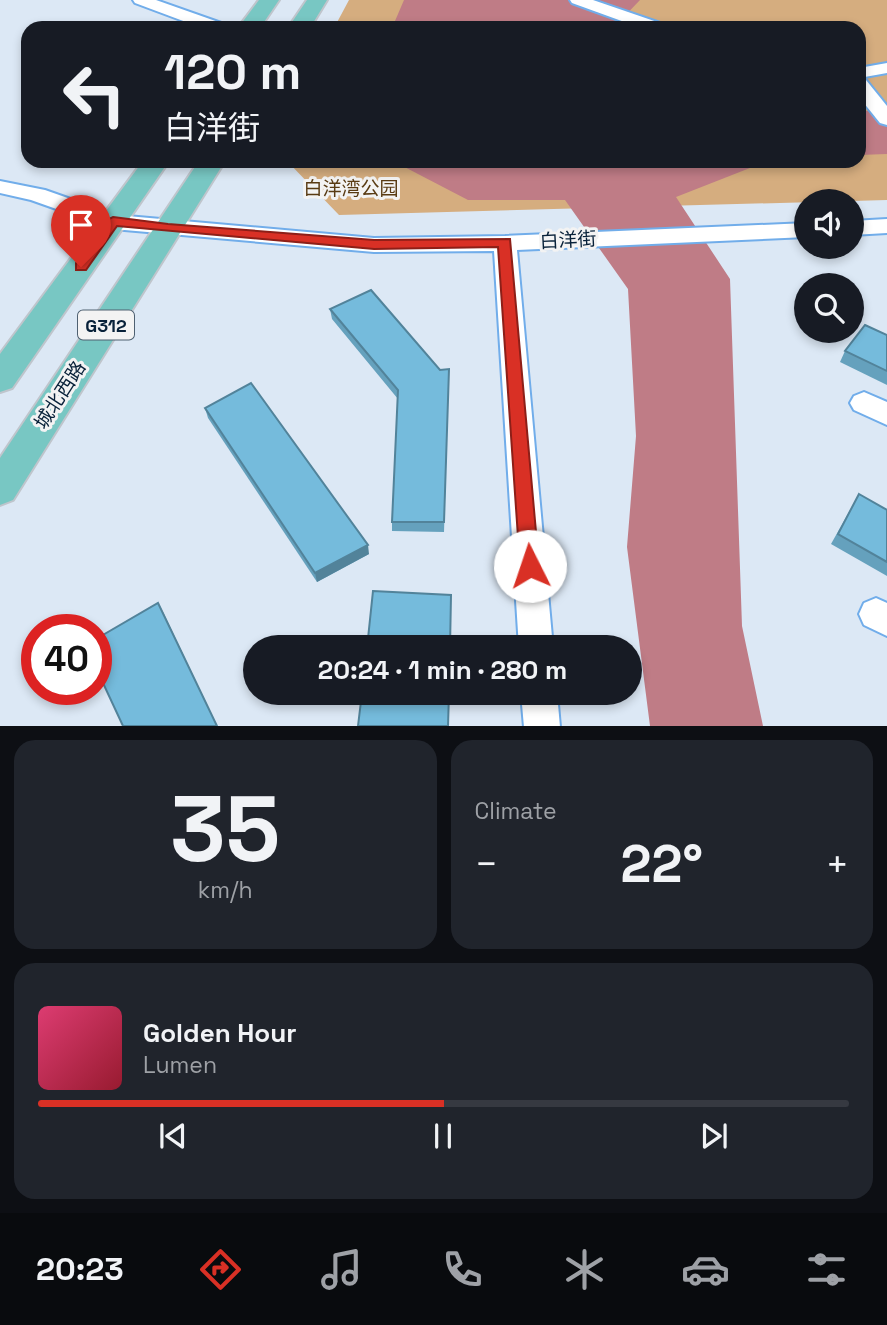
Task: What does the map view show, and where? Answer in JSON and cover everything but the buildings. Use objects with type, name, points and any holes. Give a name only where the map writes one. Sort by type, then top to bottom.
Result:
[{"type":"main road","points":[[254,21],[269,0]]},
{"type":"main road","points":[[304,21],[317,0]]},
{"type":"main road","name":"G312","points":[[0,379],[151,168]]},
{"type":"main road","name":"城北西路","points":[[0,489],[207,168]]},
{"type":"street","points":[[141,0],[199,21]]},
{"type":"street","points":[[578,0],[637,21]]},
{"type":"street","points":[[866,72],[887,68]]},
{"type":"street","points":[[866,93],[883,114]]},
{"type":"street","name":"白洋街","points":[[0,187],[37,195],[113,222],[168,229],[374,245],[505,243],[794,230]]},
{"type":"street","points":[[864,227],[887,226]]},
{"type":"street","points":[[505,243],[535,635]]},
{"type":"street","points":[[540,705],[542,726]]},
{"type":"green space","name":"白洋湾公园","points":[[349,0],[887,0],[887,200],[864,201],[864,189],[794,189],[794,203],[339,215],[294,168],[866,168],[866,21],[338,21]]},
{"type":"shaded area","points":[[404,0],[640,0],[620,21],[395,21]]},
{"type":"shaded area","points":[[866,111],[887,111],[887,154],[866,155]]},
{"type":"shaded area","points":[[406,168],[750,168],[676,197],[730,279],[742,626],[763,726],[650,726],[642,664],[642,635],[638,635],[627,547],[636,436],[628,289],[565,200],[468,200]]},
{"type":"route","points":[[81,267],[113,222],[168,229],[374,245],[505,243],[530,566]]}]
